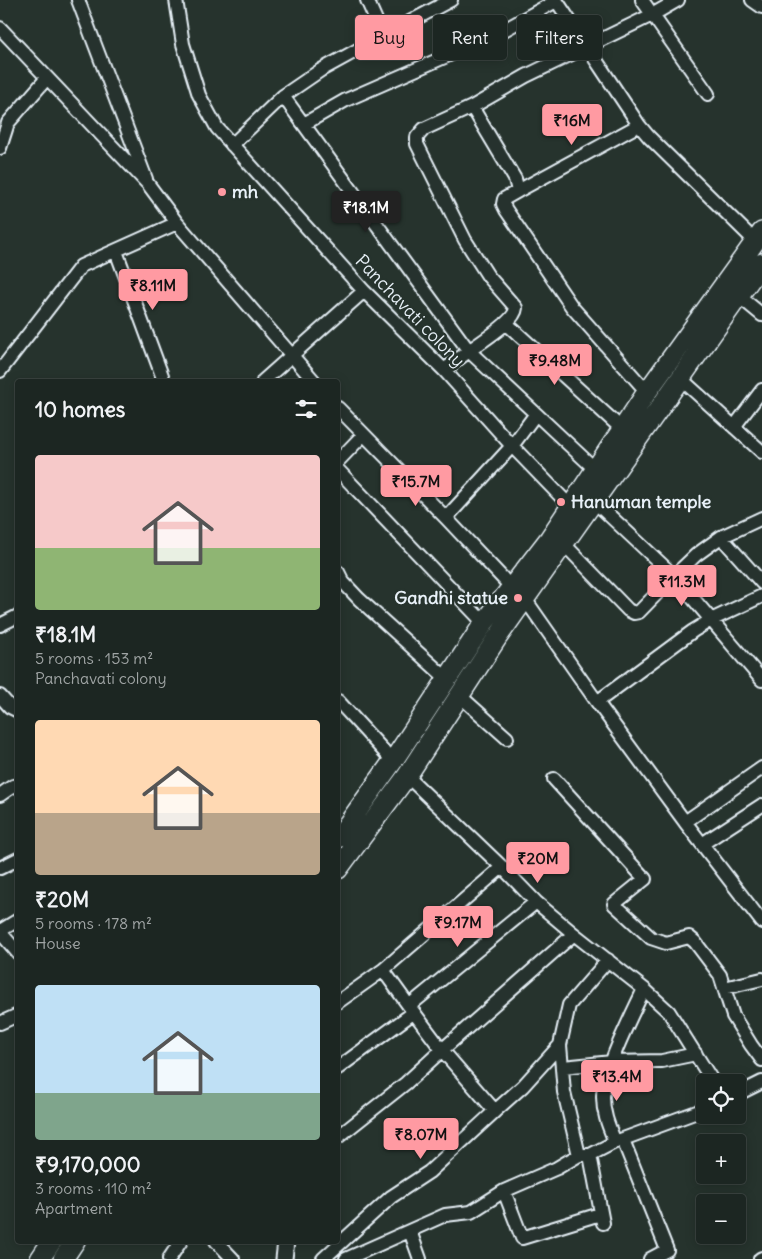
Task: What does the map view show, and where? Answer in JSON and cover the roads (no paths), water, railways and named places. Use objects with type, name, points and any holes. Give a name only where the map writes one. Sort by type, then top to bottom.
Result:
[{"type":"main road","points":[[340,835],[393,761],[484,623],[518,593],[563,543],[594,501],[647,392],[758,237]]},
{"type":"main road","points":[[340,866],[406,776],[459,695],[570,506],[596,470],[624,437],[680,378],[762,264]]},
{"type":"main road","points":[[40,1259],[50,1244]]},
{"type":"main road","points":[[62,1259],[73,1244]]},
{"type":"street","points":[[78,0],[148,184]]},
{"type":"street","name":"Panchavati colony","points":[[176,0],[182,44],[199,95],[217,128],[364,291],[444,370],[512,446],[570,506]]},
{"type":"street","points":[[367,0],[374,15]]},
{"type":"street","points":[[423,15],[451,0]]},
{"type":"street","points":[[304,124],[346,100],[495,35],[556,0],[566,15]]},
{"type":"street","points":[[642,0],[708,94]]},
{"type":"street","points":[[602,39],[678,0]]},
{"type":"street","points":[[752,0],[762,7]]},
{"type":"street","points":[[0,28],[148,184],[177,223],[312,379]]},
{"type":"street","points":[[232,145],[283,96],[321,70],[355,51]]},
{"type":"street","points":[[444,370],[506,323],[516,312],[516,308],[488,276],[465,240],[417,144],[417,137],[424,129],[559,60]]},
{"type":"street","points":[[595,60],[639,125],[758,237]]},
{"type":"street","points":[[0,148],[4,120],[46,78]]},
{"type":"street","points":[[283,96],[469,352],[596,470]]},
{"type":"street","points":[[472,106],[513,174],[518,191]]},
{"type":"street","points":[[639,125],[504,199],[504,204],[506,210],[572,307],[647,392]]},
{"type":"street","points":[[0,371],[81,266],[177,223]]},
{"type":"street","points":[[116,251],[163,379]]},
{"type":"street","points":[[265,379],[364,291]]},
{"type":"street","points":[[738,296],[762,315]]},
{"type":"street","points":[[506,323],[624,437]]},
{"type":"street","points":[[680,378],[762,452]]},
{"type":"street","points":[[734,426],[762,390]]},
{"type":"street","points":[[340,410],[518,593],[685,822],[762,922]]},
{"type":"street","points":[[446,518],[512,446],[535,415]]},
{"type":"street","points":[[340,459],[363,435]]},
{"type":"street","points":[[340,472],[484,623]]},
{"type":"street","points":[[594,501],[674,576],[762,680]]},
{"type":"street","points":[[563,543],[628,610],[634,613],[639,612],[696,555],[721,537],[762,518]]},
{"type":"street","points":[[721,537],[762,584]]},
{"type":"street","points":[[340,576],[343,582],[359,599],[446,678]]},
{"type":"street","points":[[597,702],[711,620],[762,596]]},
{"type":"street","points":[[0,625],[15,618]]},
{"type":"street","points":[[459,695],[507,738]]},
{"type":"street","points":[[0,696],[15,707]]},
{"type":"street","points":[[340,704],[393,761]]},
{"type":"street","points":[[685,822],[762,768]]},
{"type":"street","points":[[406,776],[536,902],[644,989],[669,1012],[708,1074]]},
{"type":"street","points":[[554,779],[645,879],[614,904],[651,938],[666,943],[688,937],[695,942],[720,975],[733,1016],[750,1045],[762,1060]]},
{"type":"street","points":[[0,795],[15,786]]},
{"type":"street","points":[[702,844],[762,805]]},
{"type":"street","points":[[0,868],[15,860]]},
{"type":"street","points":[[340,1001],[383,970],[502,867]]},
{"type":"street","points":[[340,1066],[411,1010],[536,902]]},
{"type":"street","points":[[15,922],[0,932],[15,950]]},
{"type":"street","points":[[340,1135],[406,1083],[574,934]]},
{"type":"street","points":[[504,1191],[522,1238],[602,1219],[564,1092],[560,1046],[569,1005],[608,960]]},
{"type":"street","points":[[383,970],[442,1050],[495,1111]]},
{"type":"street","points":[[724,988],[762,979]]},
{"type":"street","points":[[644,989],[612,1062],[603,1087],[603,1099],[605,1119],[619,1141],[671,1255],[650,1259]]},
{"type":"street","points":[[0,1023],[15,1016]]},
{"type":"street","points":[[340,1244],[391,1197],[429,1172],[523,1086],[560,1046]]},
{"type":"street","points":[[563,1067],[612,1062],[662,1061],[696,1054]]},
{"type":"street","points":[[746,1090],[762,1082]]},
{"type":"street","points":[[346,1259],[445,1215],[470,1212],[504,1191],[584,1155],[696,1112]]},
{"type":"street","points":[[410,1231],[420,1259]]},
{"type":"street","points":[[169,1259],[179,1244]]},
{"type":"street","points":[[219,1244],[233,1259]]},
{"type":"street","points":[[284,1259],[286,1244]]},
{"type":"street","points":[[323,1259],[339,1244]]},
{"type":"place","name":"mh","points":[[222,192]]},
{"type":"place","name":"Hanuman temple","points":[[561,502]]},
{"type":"place","name":"Gandhi statue","points":[[518,598]]}]
